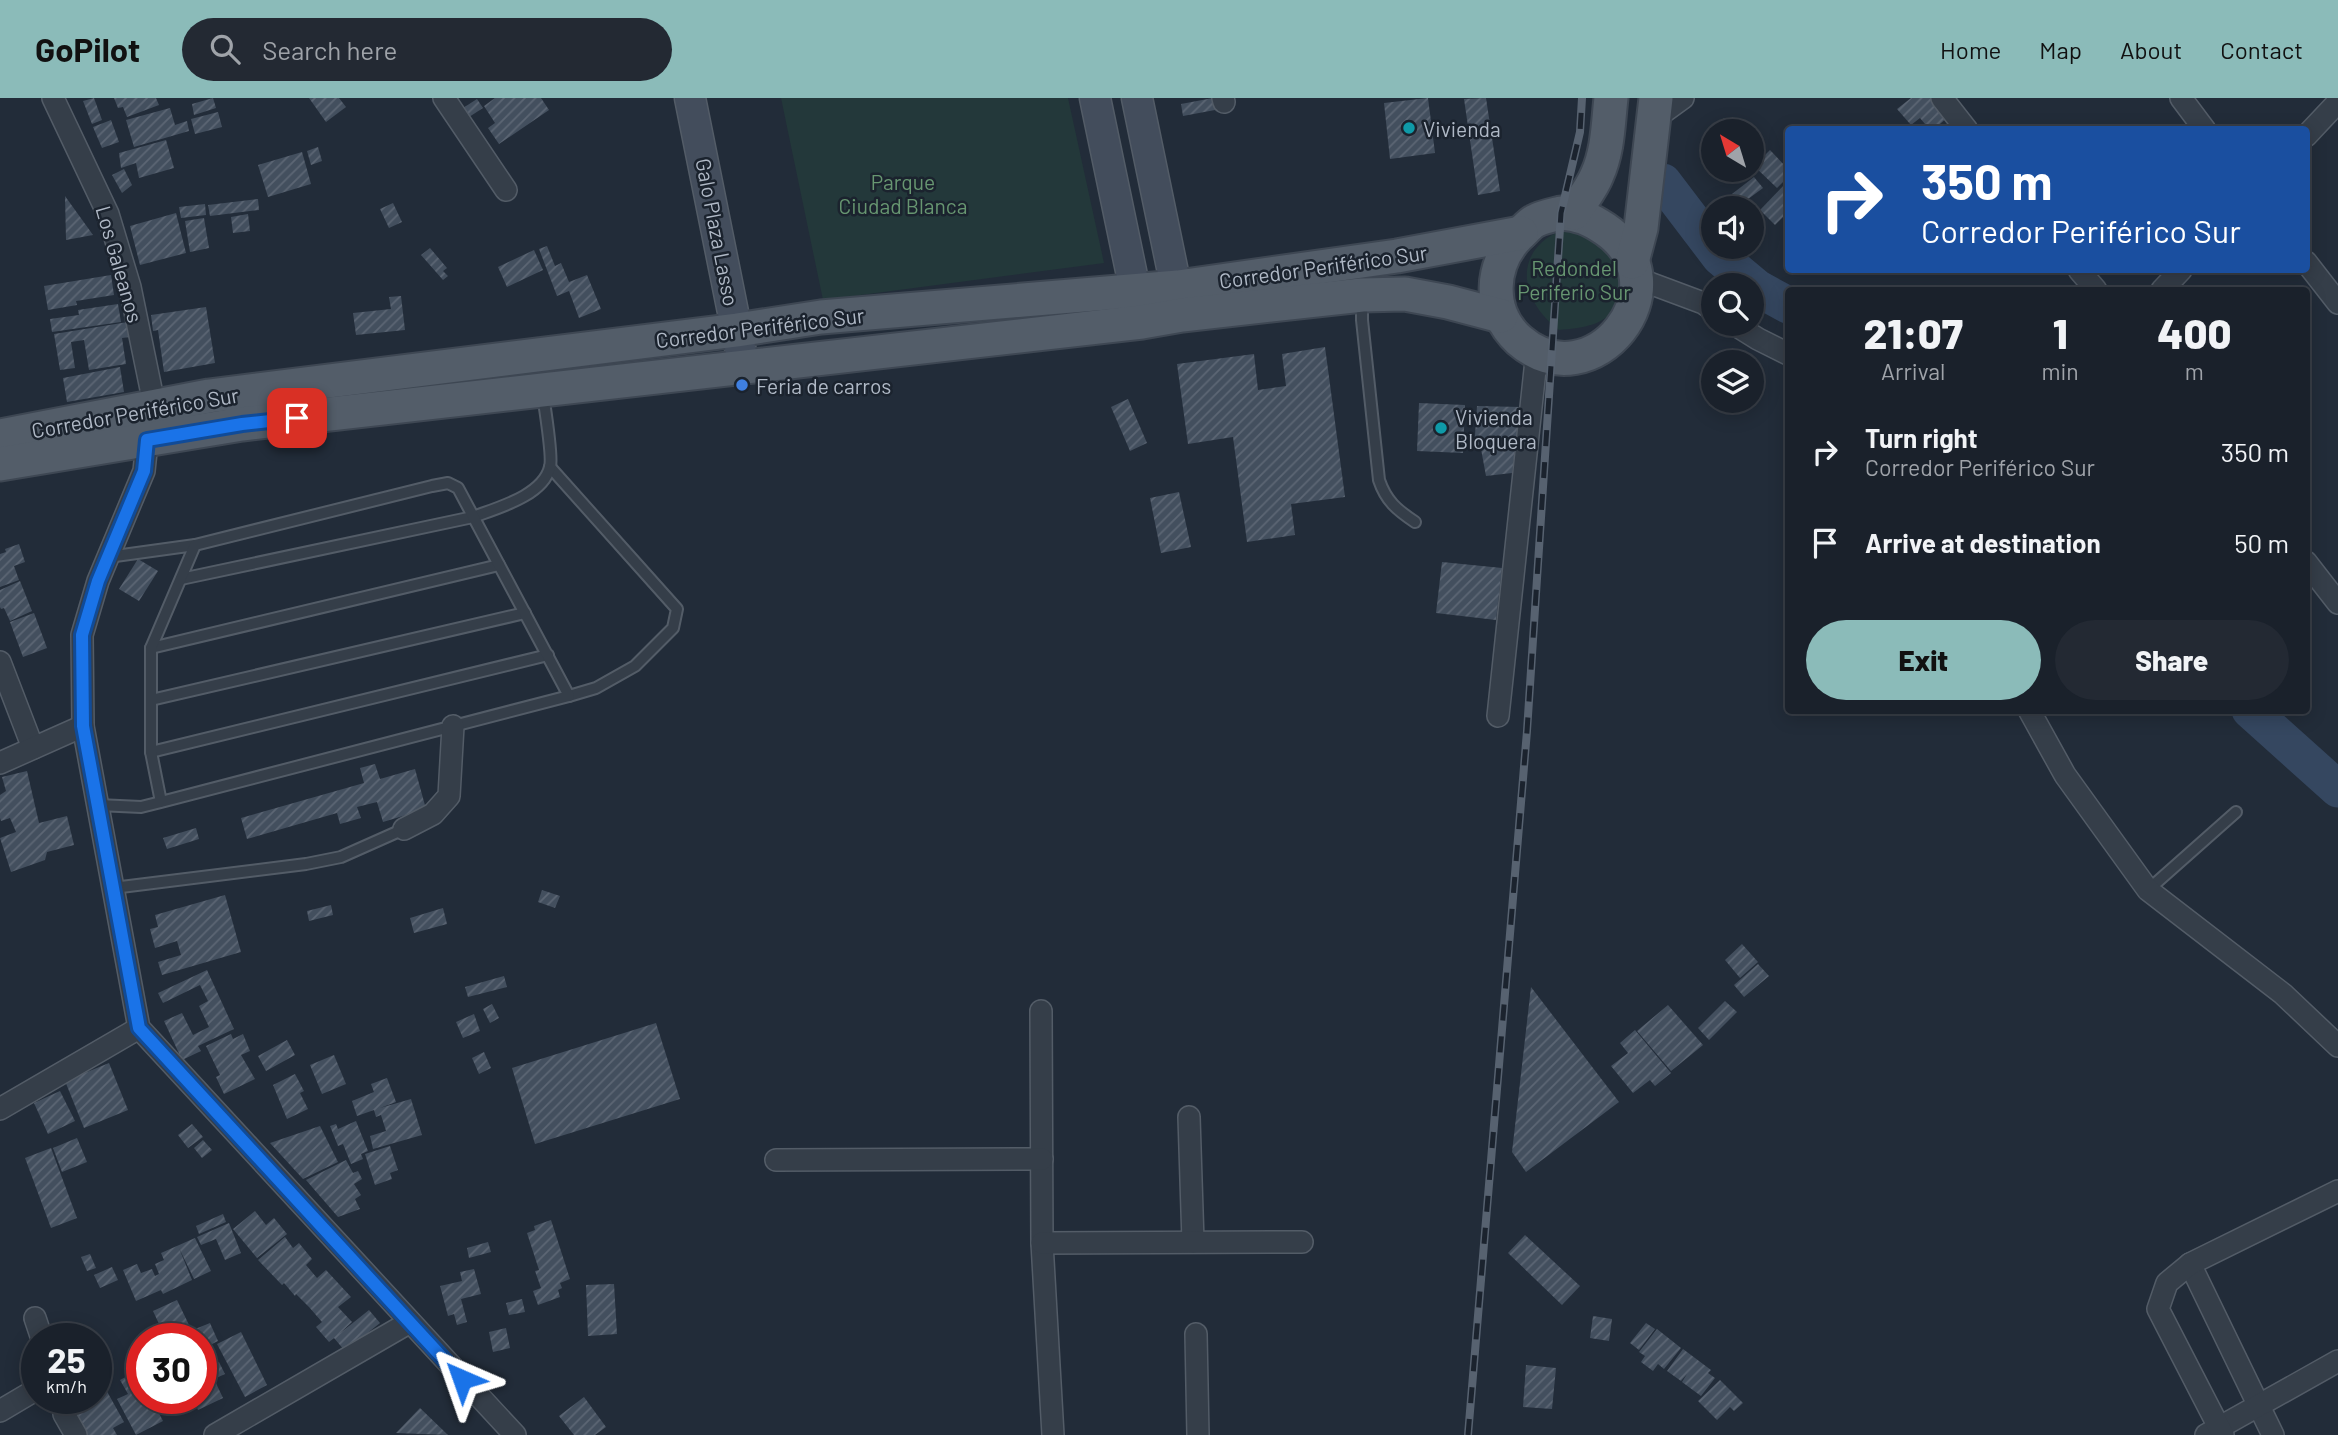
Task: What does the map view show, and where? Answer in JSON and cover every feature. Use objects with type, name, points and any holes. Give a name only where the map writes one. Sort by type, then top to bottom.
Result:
[{"type":"main road","name":"Galo Plaza Lasso","points":[[691,98],[744,367]]},
{"type":"main road","points":[[1142,322],[1096,102],[1134,98],[1180,301]]},
{"type":"main road","points":[[1574,213],[1596,178],[1603,160],[1611,98]]},
{"type":"main road","points":[[1634,270],[1624,247],[1613,234],[1588,218],[1574,213],[1561,213],[1535,221],[1509,246],[1497,272],[1495,287],[1502,316],[1518,339],[1550,358],[1588,354],[1616,337],[1629,317],[1636,294],[1634,270],[1655,108]]},
{"type":"main road","name":"Corredor Periférico Sur","points":[[0,464],[242,424],[1142,322],[1180,301],[1521,233]]},
{"type":"main road","name":"Corredor Periférico Sur","points":[[0,436],[209,396],[737,330],[821,317],[1135,290],[1180,301],[1405,294],[1502,316]]},
{"type":"street","name":"Los Galeanos","points":[[53,98],[108,215],[130,287],[152,394],[144,471],[98,581],[82,635],[83,726],[139,1028]]},
{"type":"street","points":[[444,98],[506,190]]},
{"type":"street","points":[[1655,108],[1683,98]]},
{"type":"street","points":[[1942,98],[1964,126]]},
{"type":"street","points":[[2180,98],[2202,126]]},
{"type":"street","points":[[2310,132],[2338,103]]},
{"type":"street","points":[[2310,267],[2333,297]]},
{"type":"street","points":[[1634,270],[1701,302]]},
{"type":"street","points":[[2082,273],[2094,287]]},
{"type":"street","points":[[2165,287],[2178,273]]},
{"type":"street","points":[[1752,336],[1785,353]]},
{"type":"street","points":[[1498,716],[1537,351]]},
{"type":"street","points":[[2310,567],[2338,604]]},
{"type":"street","points":[[0,662],[33,748]]},
{"type":"street","points":[[2031,714],[2065,775],[2148,890],[2283,994],[2338,1046]]},
{"type":"street","points":[[0,762],[83,726]]},
{"type":"street","points":[[404,829],[433,814],[449,796],[453,726]]},
{"type":"street","points":[[1041,1011],[1042,1243],[1053,1435]]},
{"type":"street","points":[[0,1108],[139,1028],[514,1435]]},
{"type":"street","points":[[1189,1116],[1193,1242]]},
{"type":"street","points":[[776,1160],[1042,1159]]},
{"type":"street","points":[[2338,1191],[2190,1264],[2167,1283],[2158,1309],[2216,1433],[2338,1361]]},
{"type":"street","points":[[1042,1243],[1302,1242]]},
{"type":"street","points":[[2190,1264],[2273,1435]]},
{"type":"street","points":[[35,1318],[37,1323]]},
{"type":"street","points":[[215,1435],[410,1322]]},
{"type":"street","points":[[1196,1334],[1198,1435]]},
{"type":"street","points":[[0,1411],[21,1399]]},
{"type":"street","points":[[64,1414],[76,1435]]},
{"type":"lane","points":[[1362,295],[1362,320],[1380,480],[1384,495],[1394,508],[1415,522]]},
{"type":"lane","points":[[181,579],[473,517],[513,503],[540,485],[550,467],[543,390]]},
{"type":"lane","points":[[99,805],[141,807],[161,802],[569,696],[596,688],[635,666],[673,628],[677,609],[550,467]]},
{"type":"lane","points":[[108,557],[195,545],[448,483],[458,488],[569,696]]},
{"type":"lane","points":[[161,802],[151,752],[151,648],[195,545]]},
{"type":"lane","points":[[151,648],[499,565]]},
{"type":"lane","points":[[151,700],[525,613]]},
{"type":"lane","points":[[151,752],[548,655]]},
{"type":"lane","points":[[2148,890],[2236,812]]},
{"type":"lane","points":[[113,888],[306,864],[341,857],[404,829]]},
{"type":"green space","name":"Parque Ciudad Blanca","points":[[781,98],[1068,98],[1104,263],[823,300]]},
{"type":"green space","name":"Redondel Periferio Sur","points":[[1572,227],[1600,238],[1624,281],[1619,303],[1608,317],[1593,324],[1559,330],[1534,302],[1528,287],[1527,272],[1530,258],[1539,245]]},
{"type":"building","points":[[94,98],[102,120],[92,124],[83,101]]},
{"type":"building","points":[[114,98],[156,98],[159,105],[127,117],[123,107],[118,108]]},
{"type":"building","points":[[213,98],[216,108],[194,115],[192,104]]},
{"type":"building","points":[[309,98],[339,98],[346,107],[326,122]]},
{"type":"building","points":[[495,98],[541,98],[549,110],[499,144],[488,128],[495,123],[484,106]]},
{"type":"building","points":[[1213,98],[1215,110],[1183,116],[1181,104]]},
{"type":"building","name":"Vivienda","points":[[1428,98],[1435,153],[1390,159],[1384,103]]},
{"type":"building","name":"Vivienda","points":[[1486,98],[1500,191],[1478,195],[1464,99]]},
{"type":"building","points":[[1911,98],[1932,98],[1948,117],[1938,126],[1927,126],[1920,118],[1911,125],[1897,109]]},
{"type":"building","points":[[477,99],[483,108],[469,117],[463,108]]},
{"type":"building","points":[[170,108],[175,125],[187,121],[189,131],[134,147],[126,120]]},
{"type":"building","points":[[218,112],[222,127],[195,134],[191,119]]},
{"type":"building","points":[[111,120],[119,142],[102,148],[93,127]]},
{"type":"building","points":[[166,140],[174,168],[139,178],[136,163],[121,168],[119,153]]},
{"type":"building","points":[[318,147],[322,161],[311,165],[307,151]]},
{"type":"building","points":[[1770,150],[1785,166],[1785,180],[1777,188],[1764,176],[1764,156]]},
{"type":"building","points":[[302,152],[311,184],[268,197],[258,165]]},
{"type":"building","points":[[124,169],[132,185],[122,193],[112,175]]},
{"type":"building","points":[[1748,182],[1758,182],[1763,188],[1752,196],[1732,194]]},
{"type":"building","points":[[1785,184],[1785,215],[1775,225],[1764,214],[1764,206]]},
{"type":"building","points":[[65,196],[93,235],[66,240]]},
{"type":"building","points":[[258,199],[259,210],[210,216],[208,205]]},
{"type":"building","points":[[393,203],[402,222],[389,228],[380,209]]},
{"type":"building","points":[[205,204],[206,215],[181,218],[179,207]]},
{"type":"building","points":[[176,213],[186,253],[140,265],[130,226]]},
{"type":"building","points":[[248,214],[250,231],[233,233],[231,217]]},
{"type":"building","points":[[204,218],[209,248],[190,252],[185,221]]},
{"type":"building","points":[[547,246],[555,266],[561,263],[569,282],[587,275],[601,309],[579,318],[569,291],[557,296],[539,249]]},
{"type":"building","points":[[430,248],[447,268],[443,271],[448,276],[443,280],[421,255]]},
{"type":"building","points":[[534,250],[543,270],[507,287],[498,267]]},
{"type":"building","points":[[111,275],[114,295],[76,301],[77,305],[48,310],[44,286]]},
{"type":"building","points":[[401,296],[405,330],[356,335],[353,313],[391,309],[389,297]]},
{"type":"building","points":[[118,304],[121,322],[52,332],[50,319],[79,315],[78,310]]},
{"type":"building","points":[[206,307],[215,363],[164,372],[158,330],[153,331],[151,315]]},
{"type":"building","points":[[128,322],[130,337],[122,338],[126,364],[89,370],[84,340],[71,342],[75,368],[60,370],[54,334]]},
{"type":"building","points":[[1325,347],[1345,497],[1291,504],[1295,535],[1247,542],[1233,437],[1188,444],[1177,364],[1254,354],[1258,390],[1286,386],[1282,354]]},
{"type":"building","points":[[120,367],[124,392],[67,402],[63,378]]},
{"type":"building","points":[[1128,399],[1147,443],[1130,451],[1111,407]]},
{"type":"building","name":"Vivienda Bloquera","points":[[1419,403],[1465,405],[1463,453],[1417,451]]},
{"type":"building","points":[[1477,406],[1521,407],[1512,473],[1486,476],[1481,449],[1474,450]]},
{"type":"building","points":[[1179,492],[1191,547],[1161,553],[1150,498]]},
{"type":"building","points":[[19,544],[25,562],[14,566],[19,580],[0,587],[0,554]]},
{"type":"building","points":[[138,559],[158,571],[139,601],[119,589]]},
{"type":"building","points":[[1442,562],[1502,568],[1496,620],[1436,613]]},
{"type":"building","points":[[20,581],[32,611],[10,621],[4,608],[0,607],[0,590]]},
{"type":"building","points":[[34,613],[47,648],[23,657],[10,622]]},
{"type":"building","points":[[375,764],[380,779],[415,769],[426,809],[383,822],[377,802],[357,807],[361,818],[340,824],[337,813],[247,839],[241,818],[364,783],[360,768]]},
{"type":"building","points":[[27,771],[39,823],[67,816],[74,845],[47,852],[45,860],[11,872],[0,838],[16,832],[10,818],[1,821],[0,818],[0,795],[6,791],[2,777]]},
{"type":"building","points":[[196,828],[199,839],[167,849],[163,838]]},
{"type":"building","points":[[542,890],[560,896],[555,908],[538,902]]},
{"type":"building","points":[[225,895],[241,952],[162,975],[158,962],[181,955],[177,941],[155,948],[150,929],[158,927],[155,915]]},
{"type":"building","points":[[331,905],[333,915],[309,921],[307,911]]},
{"type":"building","points":[[443,908],[447,924],[414,933],[410,918]]},
{"type":"building","points":[[1742,944],[1758,962],[1740,978],[1725,960]]},
{"type":"building","points":[[1758,964],[1769,976],[1744,997],[1734,985]]},
{"type":"building","points":[[207,970],[234,1029],[198,1046],[201,1051],[182,1060],[164,1021],[182,1013],[193,1035],[209,1027],[199,1006],[208,1001],[200,985],[163,1003],[158,993]]},
{"type":"building","points":[[504,976],[507,987],[468,997],[465,987]]},
{"type":"building","points":[[1531,987],[1619,1102],[1526,1172],[1512,1152]]},
{"type":"building","points":[[1725,1001],[1737,1012],[1709,1040],[1698,1028]]},
{"type":"building","points":[[492,1004],[499,1018],[490,1023],[483,1009]]},
{"type":"building","points":[[1668,1005],[1703,1045],[1671,1071],[1637,1031]]},
{"type":"building","points":[[474,1014],[480,1031],[463,1038],[456,1022]]},
{"type":"building","points":[[656,1023],[680,1099],[535,1144],[512,1068]]},
{"type":"building","points":[[1635,1030],[1671,1073],[1655,1086],[1650,1080],[1633,1093],[1611,1066],[1628,1053],[1620,1043]]},
{"type":"building","points":[[231,1034],[233,1039],[243,1034],[250,1051],[241,1055],[255,1079],[224,1094],[216,1077],[220,1075],[206,1046]]},
{"type":"building","points":[[287,1040],[295,1055],[266,1071],[258,1056]]},
{"type":"building","points":[[484,1052],[491,1068],[479,1074],[472,1058]]},
{"type":"building","points":[[334,1055],[346,1084],[322,1094],[310,1065]]},
{"type":"building","points":[[109,1063],[128,1110],[84,1128],[65,1081]]},
{"type":"building","points":[[295,1074],[304,1091],[300,1093],[308,1109],[287,1119],[273,1085]]},
{"type":"building","points":[[387,1078],[396,1102],[380,1108],[411,1099],[422,1135],[373,1149],[370,1136],[386,1131],[381,1115],[376,1117],[374,1110],[357,1116],[352,1101],[374,1092],[371,1084]]},
{"type":"building","points":[[60,1091],[75,1121],[48,1134],[34,1103]]},
{"type":"building","points":[[356,1121],[368,1151],[361,1154],[363,1159],[351,1164],[343,1144],[338,1146],[330,1126],[336,1124],[338,1129]]},
{"type":"building","points":[[192,1124],[203,1137],[188,1148],[178,1135]]},
{"type":"building","points":[[320,1126],[338,1162],[303,1179],[270,1143]]},
{"type":"building","points":[[77,1138],[87,1162],[62,1172],[53,1148]]},
{"type":"building","points":[[203,1140],[212,1150],[202,1158],[194,1148]]},
{"type":"building","points":[[390,1146],[398,1170],[390,1173],[392,1179],[375,1185],[365,1154]]},
{"type":"building","points":[[51,1148],[77,1218],[51,1228],[25,1158]]},
{"type":"building","points":[[346,1160],[353,1173],[358,1171],[362,1179],[354,1184],[361,1195],[355,1199],[360,1209],[338,1217],[306,1180]]},
{"type":"building","points":[[255,1211],[266,1225],[274,1218],[287,1234],[257,1258],[233,1229]]},
{"type":"building","points":[[223,1214],[226,1222],[199,1234],[196,1226]]},
{"type":"building","points":[[551,1220],[570,1279],[560,1283],[560,1297],[538,1305],[533,1291],[541,1288],[535,1271],[539,1270],[527,1233],[535,1230],[534,1226]]},
{"type":"building","points":[[229,1223],[241,1253],[225,1260],[216,1239],[201,1245],[197,1237]]},
{"type":"building","points":[[1525,1235],[1580,1286],[1562,1305],[1508,1253]]},
{"type":"building","points":[[285,1237],[293,1248],[299,1243],[312,1259],[306,1265],[317,1278],[326,1270],[351,1297],[338,1307],[352,1322],[339,1334],[369,1310],[380,1323],[345,1351],[334,1338],[329,1342],[316,1327],[322,1322],[258,1260]]},
{"type":"building","points":[[195,1238],[211,1271],[194,1279],[179,1248],[192,1280],[163,1294],[161,1290],[136,1301],[123,1270],[137,1264],[141,1273],[152,1269],[155,1276],[159,1274],[155,1264],[164,1260],[161,1253]]},
{"type":"building","points":[[488,1242],[491,1252],[469,1258],[467,1248]]},
{"type":"building","points":[[90,1254],[96,1268],[87,1271],[81,1257]]},
{"type":"building","points":[[112,1267],[118,1280],[100,1288],[94,1275]]},
{"type":"building","points":[[474,1269],[481,1294],[461,1299],[467,1322],[457,1325],[454,1314],[448,1316],[440,1286],[462,1281],[460,1272]]},
{"type":"building","points":[[614,1284],[617,1334],[588,1336],[586,1285]]},
{"type":"building","points":[[522,1299],[525,1312],[509,1315],[506,1303]]},
{"type":"building","points":[[177,1300],[188,1323],[159,1323],[153,1311]]},
{"type":"building","points":[[1593,1316],[1612,1319],[1609,1341],[1590,1338]]},
{"type":"building","points":[[1646,1323],[1655,1329],[1639,1350],[1630,1343]]},
{"type":"building","points":[[506,1328],[510,1348],[493,1352],[489,1332]]},
{"type":"building","points":[[1657,1329],[1681,1348],[1664,1369],[1658,1364],[1653,1371],[1641,1362],[1645,1356],[1639,1352]]},
{"type":"building","points":[[241,1332],[267,1385],[245,1397],[217,1344]]},
{"type":"building","points":[[1683,1349],[1711,1370],[1708,1373],[1715,1378],[1701,1396],[1682,1382],[1687,1374],[1681,1381],[1667,1371]]},
{"type":"building","points":[[219,1362],[225,1374],[217,1378],[217,1363]]},
{"type":"building","points":[[1526,1365],[1556,1368],[1552,1409],[1523,1407]]},
{"type":"building","points":[[126,1377],[126,1390],[120,1380]]},
{"type":"building","points":[[1720,1380],[1743,1403],[1734,1411],[1730,1407],[1717,1420],[1698,1401]]},
{"type":"building","points":[[217,1385],[223,1398],[217,1401]]},
{"type":"building","points":[[126,1395],[126,1414],[159,1414],[163,1421],[136,1435],[117,1399]]},
{"type":"building","points":[[584,1397],[606,1427],[595,1435],[574,1435],[559,1416]]},
{"type":"building","points":[[112,1400],[124,1422],[113,1428],[117,1435],[85,1435],[73,1414],[112,1414]]},
{"type":"building","points":[[420,1408],[448,1435],[396,1433]]},
{"type":"waterway","points":[[1663,182],[1720,257],[1757,288],[1785,303]]},
{"type":"waterway","points":[[2254,714],[2338,789]]},
{"type":"railway","points":[[1468,1435],[1527,731],[1561,213],[1580,132],[1582,98]]},
{"type":"place","name":"Vivienda","points":[[1409,128]]},
{"type":"place","name":"Feria de carros","points":[[742,385]]},
{"type":"place","name":"Vivienda Bloquera","points":[[1441,428]]},
{"type":"route","points":[[297,418],[147,440],[144,471],[98,581],[82,635],[83,726],[139,1028],[462,1379]]}]
